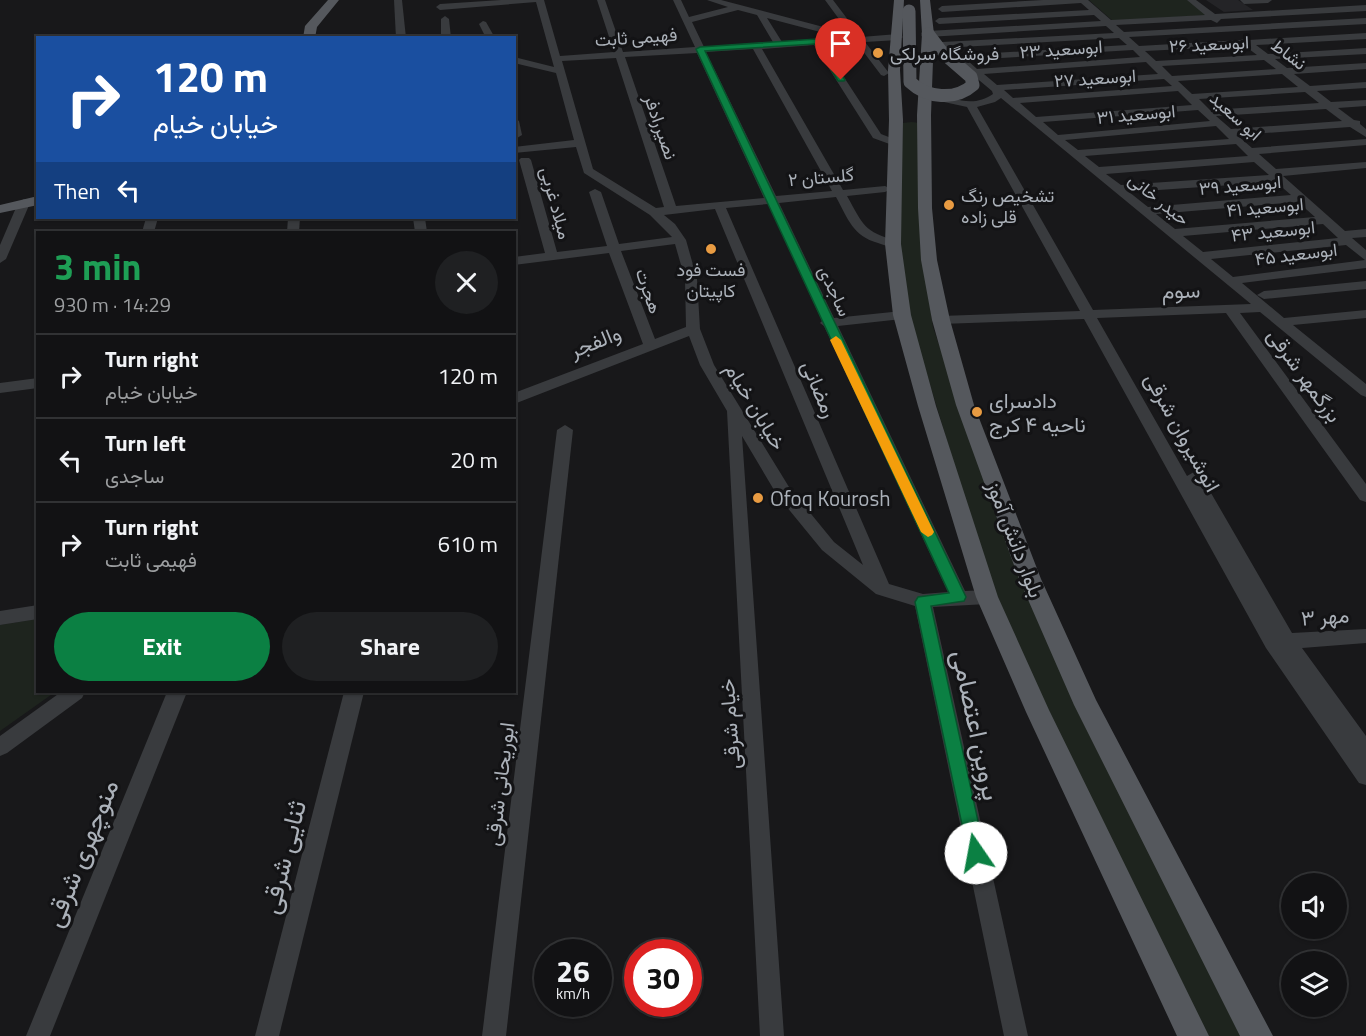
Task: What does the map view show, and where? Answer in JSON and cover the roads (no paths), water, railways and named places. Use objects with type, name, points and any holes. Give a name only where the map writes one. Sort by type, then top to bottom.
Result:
[{"type":"main road","points":[[300,36],[303,25],[325,0]]},
{"type":"main road","points":[[309,36],[311,26],[334,0]]},
{"type":"main road","name":"بلوار دانش آموز","points":[[925,0],[928,33],[924,122],[925,208],[929,260],[941,320],[965,405],[1030,579],[1086,705],[1257,1036]]},
{"type":"main road","points":[[905,4],[910,82],[917,89],[932,94],[953,95],[970,89],[973,85],[970,77],[941,51],[928,33]]},
{"type":"main road","name":"بلوار دانش آموز","points":[[905,4],[894,70],[896,143],[893,244],[902,315],[987,597],[1038,712],[1193,1036]]},
{"type":"main road","points":[[896,120],[905,116],[914,116],[924,122]]},
{"type":"main road","points":[[0,193],[36,190]]},
{"type":"main road","points":[[0,209],[31,202]]},
{"type":"street","points":[[398,0],[400,36]]},
{"type":"street","points":[[440,7],[538,0],[578,139]]},
{"type":"street","name":"نصیررادفر","points":[[600,0],[671,210]]},
{"type":"street","name":"ساجدی","points":[[677,0],[827,323],[959,597]]},
{"type":"street","points":[[711,0],[741,3],[759,11],[859,39]]},
{"type":"street","points":[[830,0],[884,73]]},
{"type":"street","points":[[942,9],[1084,0]]},
{"type":"street","name":"ابو سعید","points":[[1084,0],[1366,256]]},
{"type":"street","name":"نشاط","points":[[1191,0],[1366,134]]},
{"type":"street","points":[[1243,1],[1268,0]]},
{"type":"street","points":[[1294,0],[1366,50]]},
{"type":"street","points":[[1243,1],[1262,14]]},
{"type":"street","points":[[489,2],[492,16]]},
{"type":"street","points":[[686,20],[717,14],[741,3]]},
{"type":"street","points":[[928,33],[1366,8]]},
{"type":"street","points":[[759,11],[779,44]]},
{"type":"street","points":[[939,21],[1096,12]]},
{"type":"street","points":[[445,19],[446,36]]},
{"type":"street","points":[[942,45],[1366,21]]},
{"type":"street","points":[[483,24],[490,36]]},
{"type":"street","name":"حیدر خانی","points":[[928,33],[1200,256],[1230,280],[1264,302],[1281,322],[1366,392]]},
{"type":"street","name":"فهیمی ثابت","points":[[556,59],[898,36]]},
{"type":"street","points":[[959,58],[1366,36]]},
{"type":"street","points":[[817,42],[877,136],[896,143]]},
{"type":"street","points":[[756,45],[839,193],[866,235],[893,244]]},
{"type":"street","name":"ابوسعید ۲۶","points":[[1151,61],[1266,57],[1366,50]]},
{"type":"street","points":[[516,60],[559,71]]},
{"type":"street","name":"ابوسعید ۲۳","points":[[975,72],[1151,61]]},
{"type":"street","points":[[927,83],[941,97],[975,104],[995,98],[998,95],[995,89],[1366,66]]},
{"type":"street","points":[[1191,97],[1366,85]]},
{"type":"street","name":"ابوسعید ۲۷","points":[[1011,101],[1181,88]]},
{"type":"street","points":[[1034,120],[1366,103]]},
{"type":"street","name":"انوشیروان شرقی","points":[[975,104],[1094,314],[1274,643],[1366,776]]},
{"type":"street","name":"ابوسعید ۳۱","points":[[1056,138],[1219,123]]},
{"type":"street","points":[[1229,132],[1366,123]]},
{"type":"street","points":[[516,138],[578,139]]},
{"type":"street","points":[[516,150],[578,139]]},
{"type":"street","name":"خیابان خیام","points":[[578,139],[588,171],[654,212],[671,227],[680,240],[691,279],[693,329],[707,365],[783,491],[828,546],[882,589],[923,602],[959,597],[987,597]]},
{"type":"street","points":[[1075,154],[1239,141]]},
{"type":"street","points":[[1096,171],[1366,142]]},
{"type":"street","name":"میلاد غربی","points":[[525,160],[552,256]]},
{"type":"street","points":[[1118,189],[1366,165]]},
{"type":"street","name":"گلستان ۲","points":[[654,212],[885,189]]},
{"type":"street","name":"هجرت","points":[[595,192],[631,298],[650,345]]},
{"type":"street","name":"ابوسعید ۳۹","points":[[1145,211],[1302,198]]},
{"type":"street","points":[[0,259],[31,202]]},
{"type":"street","name":"رمضانی","points":[[719,205],[882,589]]},
{"type":"street","name":"ابوسعید ۴۱","points":[[1172,233],[1326,220]]},
{"type":"street","name":"ابوسعید ۴۳","points":[[1200,256],[1346,238],[1366,233]]},
{"type":"street","points":[[516,261],[680,240]]},
{"type":"street","name":"ابوسعید ۴۵","points":[[1230,280],[1366,264]]},
{"type":"street","name":"سوم","points":[[941,320],[1230,309],[1366,285]]},
{"type":"street","name":"بزرگمهر شرقی","points":[[1230,309],[1366,496]]},
{"type":"street","name":"انوشیروان شرقی","points":[[1094,314],[1287,641],[1366,752]]},
{"type":"street","points":[[1281,322],[1366,314]]},
{"type":"street","points":[[827,323],[902,315]]},
{"type":"street","name":"والفجر","points":[[516,398],[693,329]]},
{"type":"street","points":[[0,388],[36,383]]},
{"type":"street","name":"خیام شرقی","points":[[733,409],[772,1036]]},
{"type":"street","name":"ابوریحانی شرقی","points":[[494,1036],[565,430]]},
{"type":"street","name":"پروین اعتصامی","points":[[923,602],[1016,1036]]},
{"type":"street","points":[[0,618],[36,612]]},
{"type":"street","name":"مهر ۳","points":[[1287,641],[1366,636]]},
{"type":"street","points":[[0,747],[74,693]]},
{"type":"street","name":"منوچهری شرقی","points":[[38,1036],[177,693]]},
{"type":"street","name":"ثنایی شرقی","points":[[267,1036],[354,693]]},
{"type":"place","name":"فروشگاه سرلکی","points":[[878,53]]},
{"type":"place","name":"تشخیص رنگ قلی زاده","points":[[949,205]]},
{"type":"place","name":"فست فود کاپیتان","points":[[711,249]]},
{"type":"place","name":"دادسرای ناحیه ۴ کرج","points":[[977,412]]},
{"type":"place","name":"Ofoq Kourosh","points":[[758,498]]}]
